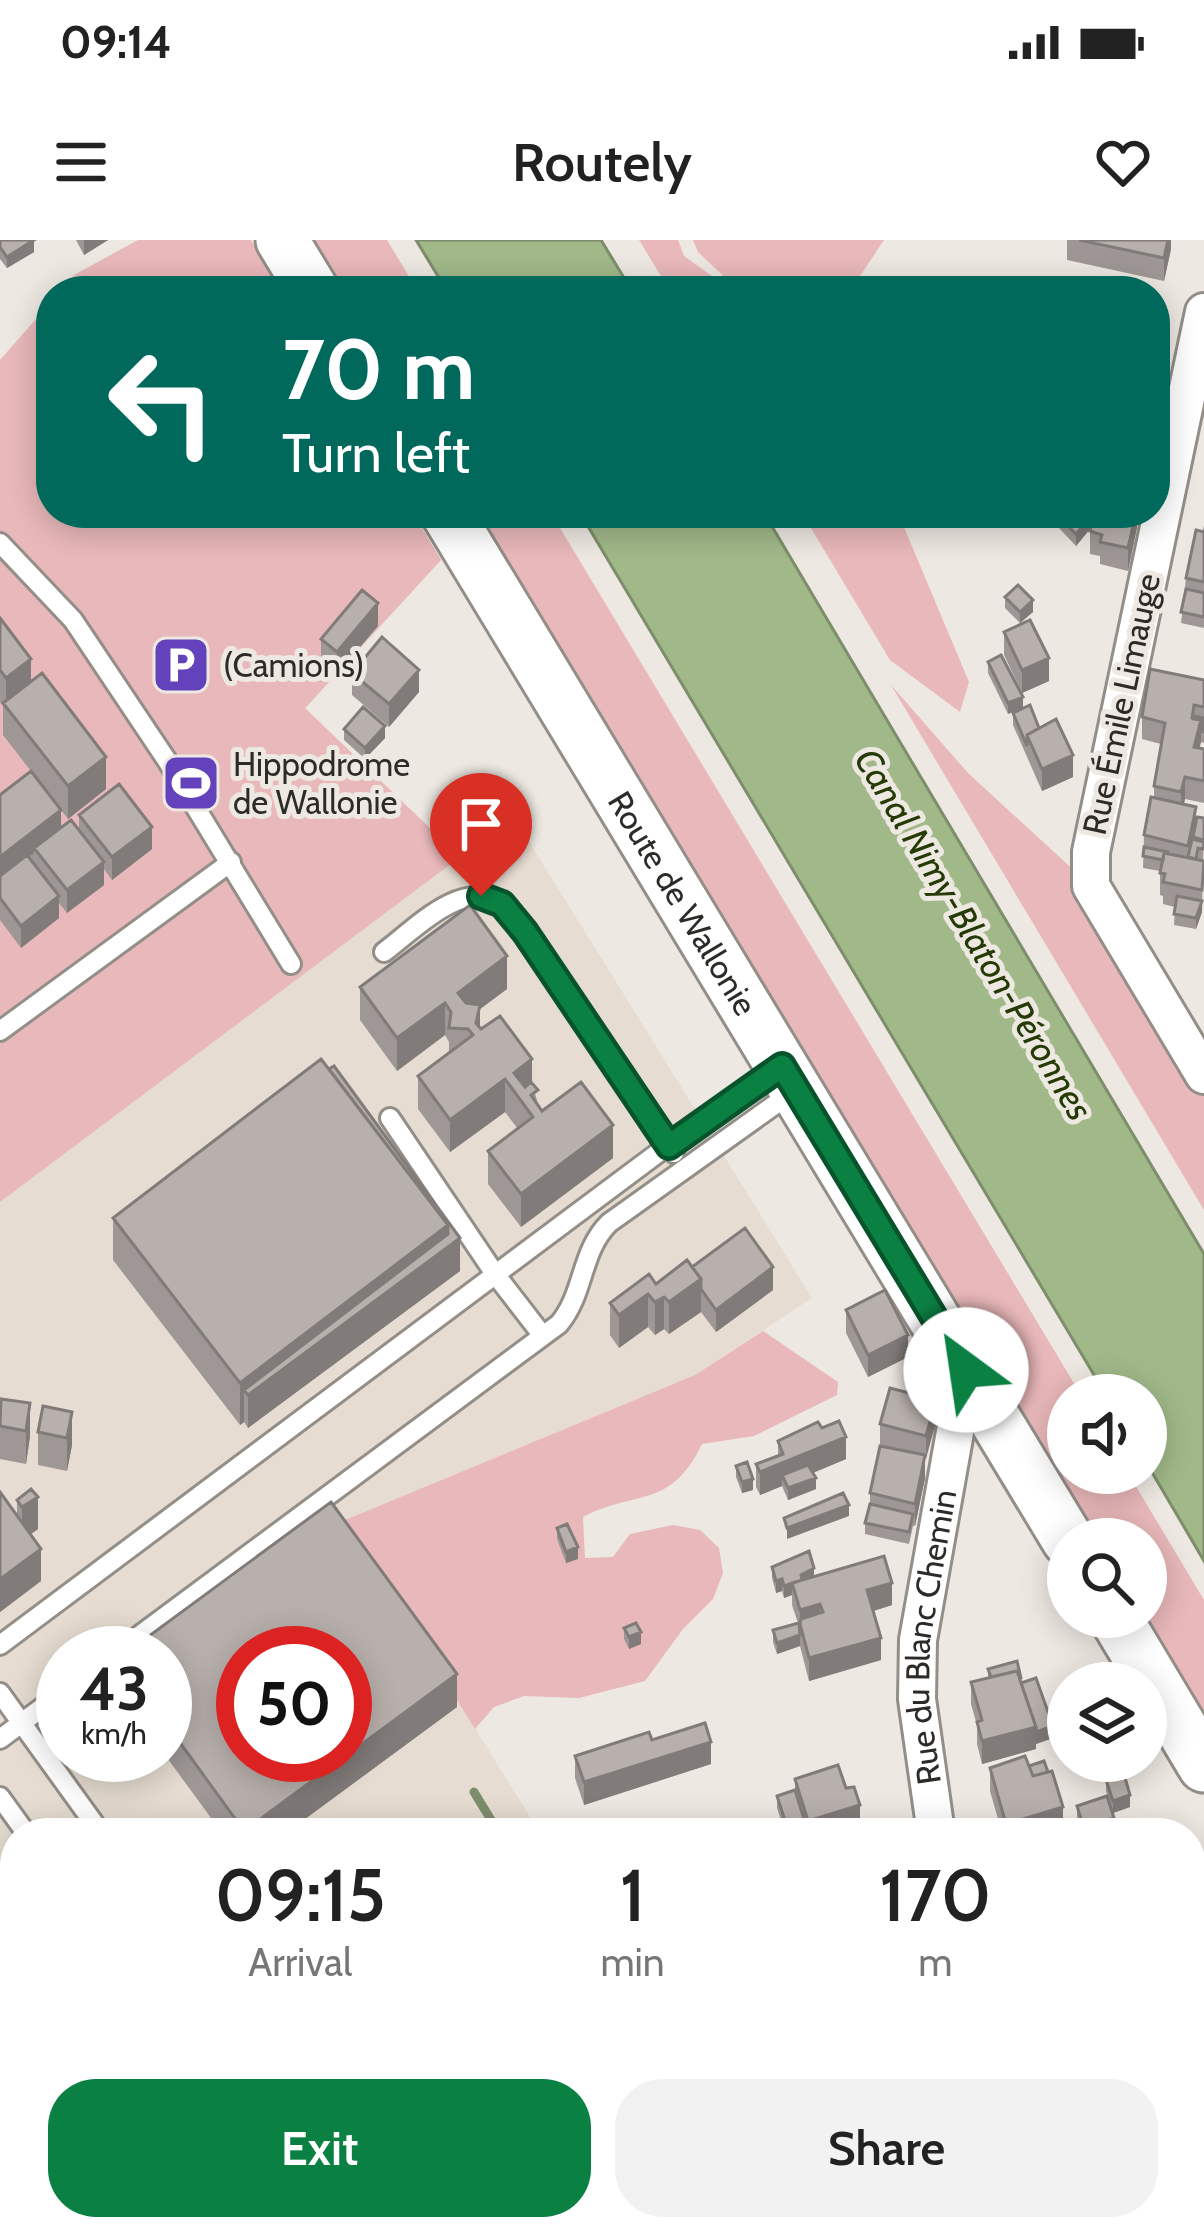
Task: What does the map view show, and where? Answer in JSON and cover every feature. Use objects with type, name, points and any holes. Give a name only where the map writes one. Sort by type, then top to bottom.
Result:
[{"type":"main road","points":[[282,240],[304,276]]},
{"type":"main road","name":"Route de Wallonie","points":[[456,528],[1055,1518]]},
{"type":"main road","points":[[1127,1638],[1204,1766]]},
{"type":"street","name":"Rue Émile Limauge","points":[[1170,472],[1204,312]]},
{"type":"street","name":"Rue Émile Limauge","points":[[1158,528],[1095,824],[1090,886],[1204,1075]]},
{"type":"street","name":"Rue du Blanc Chemin","points":[[934,1818],[917,1699],[918,1640],[966,1370]]},
{"type":"lane","points":[[0,543],[73,620],[291,964]]},
{"type":"lane","points":[[0,1030],[230,862]]},
{"type":"lane","points":[[384,952],[461,898],[481,896],[502,904],[683,1167]]},
{"type":"lane","points":[[0,1645],[669,1146],[789,1077]]},
{"type":"lane","points":[[152,1626],[543,1336],[574,1306],[594,1238],[789,1077]]},
{"type":"lane","points":[[390,1118],[495,1274],[543,1336]]},
{"type":"lane","points":[[0,1693],[90,1818]]},
{"type":"lane","points":[[0,1739],[36,1712]]},
{"type":"shaded area","points":[[138,240],[251,240],[272,276],[73,276]]},
{"type":"shaded area","points":[[314,240],[387,240],[409,276],[336,276]]},
{"type":"shaded area","points":[[639,240],[678,240],[684,256],[712,276],[661,276]]},
{"type":"shaded area","points":[[693,240],[884,240],[860,276],[723,276],[698,252]]},
{"type":"shaded area","points":[[36,319],[36,528],[422,528],[441,560],[305,709],[460,857],[520,827],[812,1298],[695,1375],[346,1520],[531,1818],[0,1818],[0,360]]},
{"type":"shaded area","name":"Hippodrome de Wallonie","points":[[36,319],[36,528],[422,528],[441,560],[305,708],[460,857],[0,1202],[0,360]]},
{"type":"shaded area","points":[[488,528],[560,528],[1068,1374],[1047,1374],[1047,1494],[1141,1494],[1155,1518],[1057,1518],[953,1301]]},
{"type":"shaded area","points":[[811,528],[904,528],[969,682],[960,712],[890,660]]},
{"type":"shaded area","points":[[891,685],[968,773],[1091,886],[1204,1075],[1204,1210]]},
{"type":"shaded area","points":[[763,1331],[838,1382],[837,1395],[754,1436],[702,1444],[690,1465],[665,1489],[583,1517],[585,1558],[613,1557],[630,1534],[673,1525],[700,1530],[719,1548],[723,1573],[713,1599],[683,1629],[645,1681],[579,1698],[524,1696],[494,1707],[475,1729],[345,1520],[695,1375]]},
{"type":"shaded area","points":[[1167,1538],[1204,1600],[1204,1766],[1167,1704],[1167,1662],[1142,1662],[1128,1638],[1167,1638]]},
{"type":"water","points":[[416,240],[601,240],[623,276],[438,276]]},
{"type":"water","name":"Canal Nimy-Blaton-Péronnes","points":[[589,528],[773,528],[1204,1254],[1204,1561],[1165,1494],[1167,1374],[1093,1374]]},
{"type":"building","points":[[0,240],[34,240],[7,257]]},
{"type":"building","points":[[1079,240],[1168,240],[1164,258]]},
{"type":"building","points":[[1133,528],[1128,548],[1100,542],[1102,535],[1090,531]]},
{"type":"building","points":[[1196,530],[1204,532],[1204,582],[1186,578]]},
{"type":"building","points":[[1018,585],[1033,600],[1020,612],[1005,597]]},
{"type":"building","points":[[1186,589],[1204,593],[1204,617],[1181,612]]},
{"type":"building","points":[[362,590],[378,603],[337,652],[321,639]]},
{"type":"building","points":[[0,618],[31,659],[6,678],[0,670]]},
{"type":"building","points":[[1030,620],[1049,658],[1022,670],[1004,632]]},
{"type":"building","points":[[382,637],[419,670],[389,704],[352,673]]},
{"type":"building","points":[[1001,655],[1023,697],[1008,703],[988,662]]},
{"type":"building","points":[[1150,669],[1204,680],[1204,707],[1194,705],[1192,718],[1201,720],[1194,747],[1204,749],[1204,781],[1185,777],[1181,792],[1154,786],[1165,723],[1142,717]]},
{"type":"building","points":[[42,673],[106,757],[68,786],[3,703]]},
{"type":"building","points":[[1030,705],[1039,728],[1027,735],[1027,746],[1013,713]]},
{"type":"building","points":[[363,707],[385,726],[365,748],[344,729]]},
{"type":"building","points":[[1056,719],[1073,755],[1042,769],[1027,735]]},
{"type":"building","points":[[31,771],[61,810],[0,857],[0,795]]},
{"type":"building","points":[[119,784],[152,827],[112,857],[79,815]]},
{"type":"building","points":[[1151,797],[1196,807],[1188,846],[1144,835]]},
{"type":"building","points":[[1197,817],[1204,818],[1204,840],[1193,837]]},
{"type":"building","points":[[71,820],[104,862],[67,890],[34,848]]},
{"type":"building","points":[[1192,839],[1204,842],[1196,859],[1188,857]]},
{"type":"building","points":[[1144,847],[1168,853],[1163,860],[1143,856]]},
{"type":"building","points":[[1164,853],[1204,861],[1202,890],[1163,882]]},
{"type":"building","points":[[27,855],[59,896],[21,926],[0,898],[0,876]]},
{"type":"building","points":[[1177,896],[1202,901],[1196,918],[1174,914]]},
{"type":"building","points":[[470,905],[507,956],[458,993],[466,1003],[480,1005],[476,1023],[481,1029],[500,1016],[532,1059],[514,1073],[525,1087],[531,1082],[538,1090],[531,1095],[542,1111],[581,1082],[613,1125],[521,1194],[488,1151],[533,1117],[505,1079],[450,1120],[418,1076],[473,1035],[468,1029],[449,1028],[451,1012],[445,1003],[397,1038],[360,987]]},
{"type":"building","points":[[321,1059],[448,1225],[240,1383],[113,1218]]},
{"type":"building","points":[[334,1066],[460,1238],[248,1395],[244,1390],[448,1234],[448,1225],[329,1069]]},
{"type":"building","points":[[745,1228],[773,1267],[716,1310],[692,1267]]},
{"type":"building","points":[[687,1260],[701,1279],[669,1302],[664,1297],[655,1302],[648,1294],[619,1315],[610,1303],[649,1274],[656,1284]]},
{"type":"building","points":[[885,1290],[908,1335],[868,1355],[846,1310]]},
{"type":"building","points":[[890,1388],[936,1400],[926,1436],[880,1424]]},
{"type":"building","points":[[1,1399],[30,1403],[26,1431],[0,1426]]},
{"type":"building","points":[[43,1406],[72,1412],[67,1438],[38,1432]]},
{"type":"building","points":[[839,1421],[846,1437],[760,1472],[756,1464],[783,1454],[778,1441],[818,1422],[822,1428]]},
{"type":"building","points":[[880,1446],[925,1455],[915,1504],[870,1493]]},
{"type":"building","points":[[747,1462],[753,1479],[742,1482],[736,1466]]},
{"type":"building","points":[[808,1465],[816,1478],[788,1488],[782,1475]]},
{"type":"building","points":[[31,1489],[38,1497],[22,1507],[17,1500]]},
{"type":"building","points":[[0,1492],[41,1549],[0,1579]]},
{"type":"building","points":[[843,1493],[849,1505],[787,1528],[784,1518]]},
{"type":"building","points":[[331,1502],[457,1674],[372,1737],[372,1626],[216,1626],[216,1782],[310,1782],[262,1818],[235,1818],[192,1759],[192,1626],[163,1626]]},
{"type":"building","points":[[870,1504],[913,1514],[909,1532],[865,1523]]},
{"type":"building","points":[[567,1524],[578,1547],[566,1552],[557,1528]]},
{"type":"building","points":[[809,1551],[814,1568],[801,1575],[802,1580],[784,1586],[782,1579],[776,1581],[772,1567]]},
{"type":"building","points":[[884,1556],[892,1583],[867,1590],[881,1638],[809,1658],[801,1619],[823,1612],[820,1604],[800,1610],[792,1583]]},
{"type":"building","points":[[636,1623],[641,1632],[629,1637],[624,1628]]},
{"type":"building","points":[[799,1623],[800,1635],[777,1643],[773,1630]]},
{"type":"building","points":[[1017,1661],[1020,1679],[1017,1671],[991,1677],[988,1669]]},
{"type":"building","points":[[1017,1671],[1036,1727],[982,1741],[977,1722],[982,1720],[971,1682]]},
{"type":"building","points":[[1036,1678],[1047,1709],[1047,1728],[1036,1732],[1021,1683]]},
{"type":"building","points":[[705,1723],[711,1742],[584,1782],[575,1756],[649,1732],[652,1740]]},
{"type":"building","points":[[1025,1756],[1033,1776],[1047,1772],[1047,1782],[1055,1782],[1063,1807],[1026,1818],[1004,1818],[990,1768]]},
{"type":"building","points":[[1044,1761],[1047,1772],[1033,1776],[1029,1766]]},
{"type":"building","points":[[838,1765],[846,1788],[854,1787],[860,1805],[807,1818],[795,1779]]},
{"type":"building","points":[[1107,1782],[1126,1782],[1130,1795],[1113,1801]]},
{"type":"building","points":[[795,1790],[804,1818],[784,1818],[777,1796]]},
{"type":"building","points":[[1107,1796],[1114,1818],[1081,1818],[1077,1806]]},
{"type":"waterway","points":[[474,1792],[490,1818]]},
{"type":"place","name":"(Camions)","points":[[181,665]]},
{"type":"place","name":"Hippodrome de Wallonie","points":[[191,783]]},
{"type":"route","points":[[481,896],[502,904],[525,932],[669,1146],[782,1066],[966,1370]]}]
